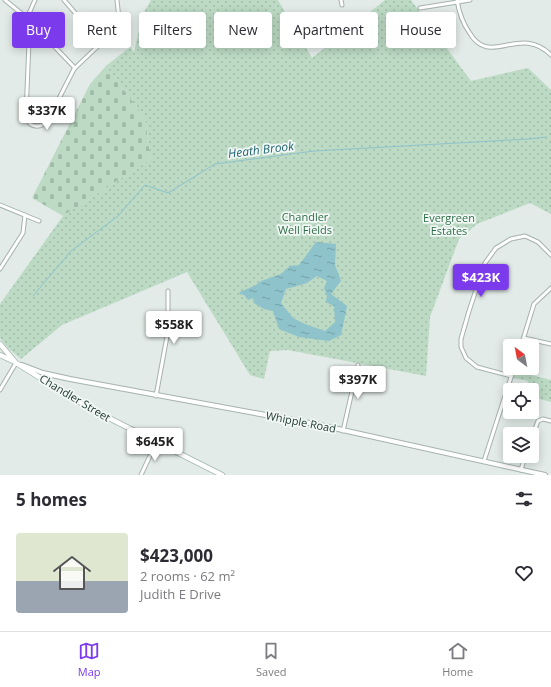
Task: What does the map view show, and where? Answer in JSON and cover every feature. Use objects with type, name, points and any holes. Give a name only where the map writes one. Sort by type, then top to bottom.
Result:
[{"type":"main road","name":"Chandler Street","points":[[0,344],[16,363],[91,409],[222,475]]},
{"type":"main road","name":"Whipple Road","points":[[0,355],[16,363]]},
{"type":"street","points":[[4,0],[19,12]]},
{"type":"street","points":[[30,12],[35,0]]},
{"type":"street","points":[[64,0],[74,12]]},
{"type":"street","points":[[117,0],[117,12]]},
{"type":"street","points":[[341,0],[342,5]]},
{"type":"street","points":[[420,8],[470,0]]},
{"type":"street","points":[[457,1],[463,22],[478,44],[490,48],[530,42],[541,46],[551,55]]},
{"type":"street","points":[[30,48],[26,115],[30,124],[39,126],[47,122],[76,68],[96,48]]},
{"type":"street","points":[[56,48],[76,68]]},
{"type":"street","points":[[0,205],[39,220]]},
{"type":"street","points":[[0,269],[22,233],[25,215]]},
{"type":"street","points":[[484,461],[511,376],[477,367],[466,358],[461,347],[461,340],[469,311],[485,263],[496,248],[511,239],[525,236],[538,242],[551,255]]},
{"type":"street","points":[[551,288],[534,304],[524,338],[551,344]]},
{"type":"street","points":[[156,396],[168,331],[168,291]]},
{"type":"street","points":[[0,390],[16,363]]},
{"type":"street","name":"Whipple Road","points":[[16,363],[56,376],[344,431],[545,475]]},
{"type":"street","points":[[344,431],[358,365]]},
{"type":"street","points":[[53,385],[56,376]]},
{"type":"street","points":[[536,427],[538,421],[543,419],[551,421]]},
{"type":"street","points":[[141,475],[156,443]]},
{"type":"street","points":[[520,470],[522,463]]},
{"type":"green space","name":"Chandler Well Fields","points":[[151,0],[278,0],[285,12],[280,12],[280,48],[306,48],[312,58],[325,48],[378,48],[378,12],[370,12],[385,0],[411,0],[420,12],[386,12],[386,48],[447,48],[471,81],[528,68],[551,90],[551,214],[530,203],[477,224],[459,239],[430,317],[426,376],[288,350],[270,351],[264,379],[250,375],[187,272],[62,325],[21,359],[8,348],[0,338],[0,304],[63,216],[151,159],[145,118],[106,66],[129,48],[131,48],[134,52],[139,31],[139,48],[206,48],[206,12],[144,12]]},
{"type":"green space","points":[[106,66],[145,118],[151,159],[63,216],[32,198],[90,84]]},
{"type":"green space","points":[[514,375],[532,375],[551,380],[551,402],[539,399],[539,383],[528,383],[528,381],[513,378]]},
{"type":"water","points":[[316,242],[336,244],[335,265],[341,281],[331,294],[347,306],[341,335],[329,341],[299,337],[279,329],[273,311],[264,309],[254,303],[253,298],[248,300],[244,295],[239,294],[240,292],[256,285],[261,281],[281,274],[290,266],[299,265]],"holes":[[[317,276],[327,281],[324,288],[327,296],[326,302],[334,306],[335,322],[325,331],[293,318],[281,303],[286,289],[307,283]]]},
{"type":"waterway","name":"Heath Brook","points":[[33,296],[71,251],[118,216],[145,185],[168,193],[215,164],[314,151],[546,137]]},
{"type":"park label","name":"Evergreen Estates","points":[[449,224]]}]
